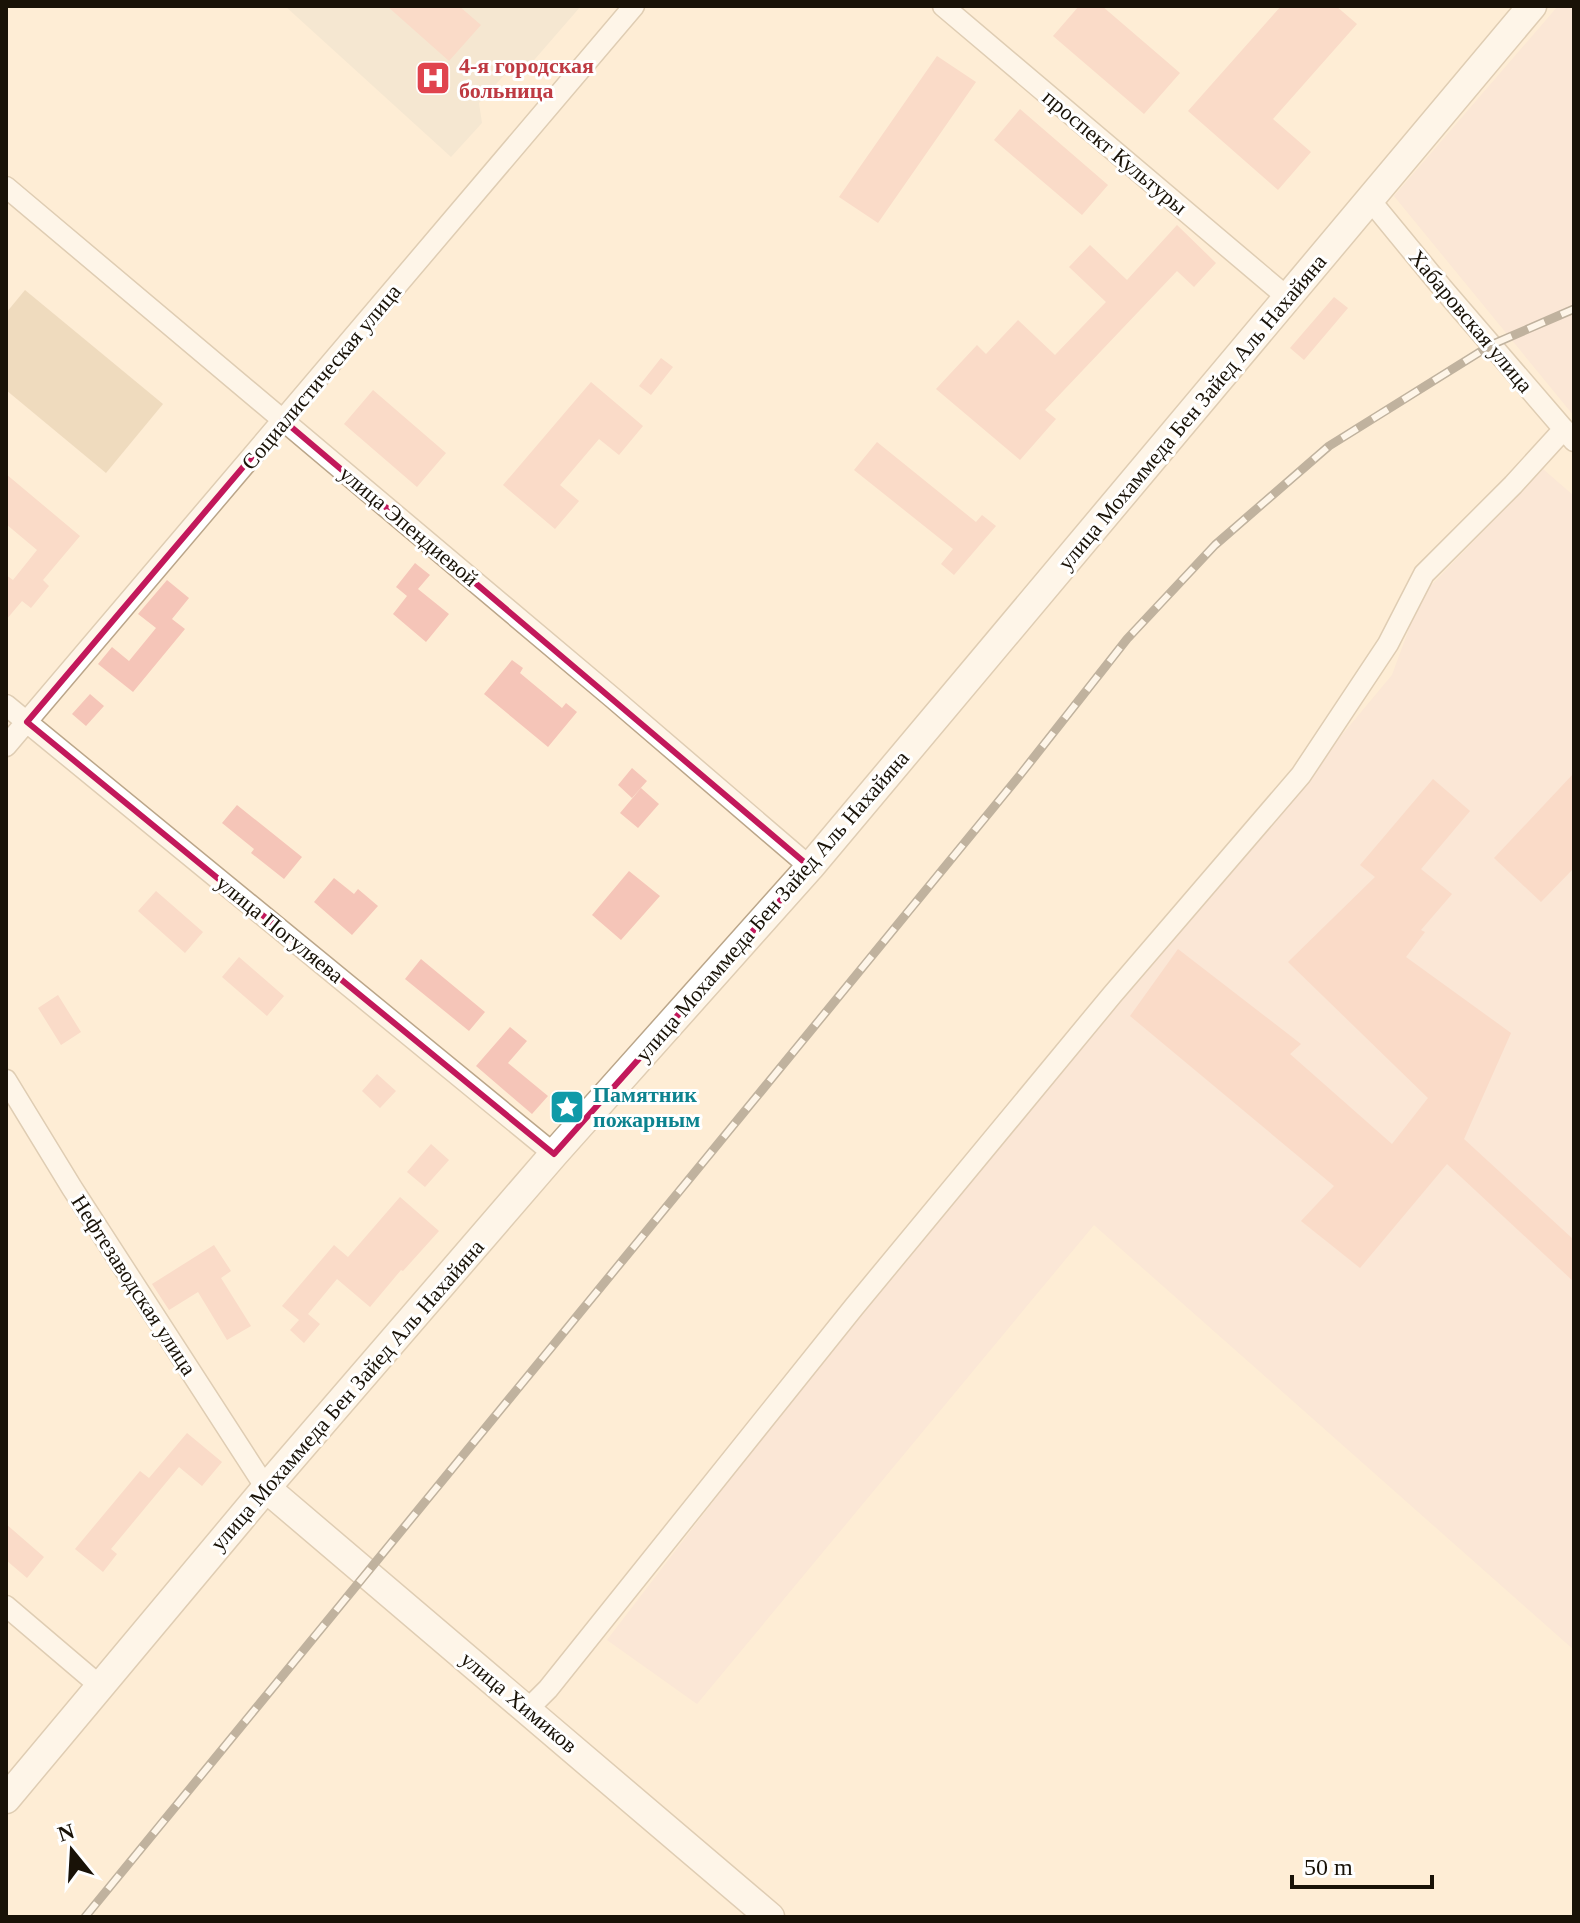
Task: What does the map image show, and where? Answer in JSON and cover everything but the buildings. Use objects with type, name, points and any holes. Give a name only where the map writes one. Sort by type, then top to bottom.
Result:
[{"type":"main road","name":"улица Мохаммеда Бен Зайед Аль Нахайяна","points":[[6,1799],[266,1488],[554,1154],[810,867],[1532,6]]},
{"type":"main road","name":"улица Химиков","points":[[266,1488],[770,1917]]},
{"type":"street","name":"Социалистическая улица","points":[[6,746],[634,6]]},
{"type":"street","name":"проспект Культуры","points":[[943,6],[1288,298]]},
{"type":"street","name":"улица Эпендиевой","points":[[6,187],[810,867]]},
{"type":"street","name":"Хабаровская улица","points":[[1370,200],[1569,435]]},
{"type":"street","points":[[528,1709],[548,1689],[884,1271],[1112,995],[1301,775],[1388,644],[1424,574],[1513,485],[1569,435]]},
{"type":"street","name":"улица Погуляева","points":[[6,705],[554,1154]]},
{"type":"street","name":"Нефтезаводская улица","points":[[6,1080],[266,1488]]},
{"type":"street","points":[[6,1606],[100,1686]]},
{"type":"highlighted area","points":[[283,420],[810,867],[554,1154],[27,722]]},
{"type":"shaded area","name":"4-я городская больница","points":[[285,6],[581,6],[522,74],[507,72],[479,103],[482,123],[451,157]]},
{"type":"shaded area","points":[[1558,6],[1574,6],[1574,416],[1394,196]]},
{"type":"shaded area","points":[[25,290],[163,404],[106,473],[6,390],[6,313]]},
{"type":"shaded area","points":[[1543,469],[1574,496],[1574,1650],[1094,1225],[697,1704],[607,1640],[965,1173],[1179,930],[1392,675],[1421,596]]},
{"type":"railway","points":[[85,1917],[1020,775],[1127,639],[1215,545],[1329,446],[1491,345],[1574,309]]},
{"type":"place","name":"4-я городская больница","points":[[433,78]]},
{"type":"place","name":"Памятник пожарным","points":[[567,1107]]}]
